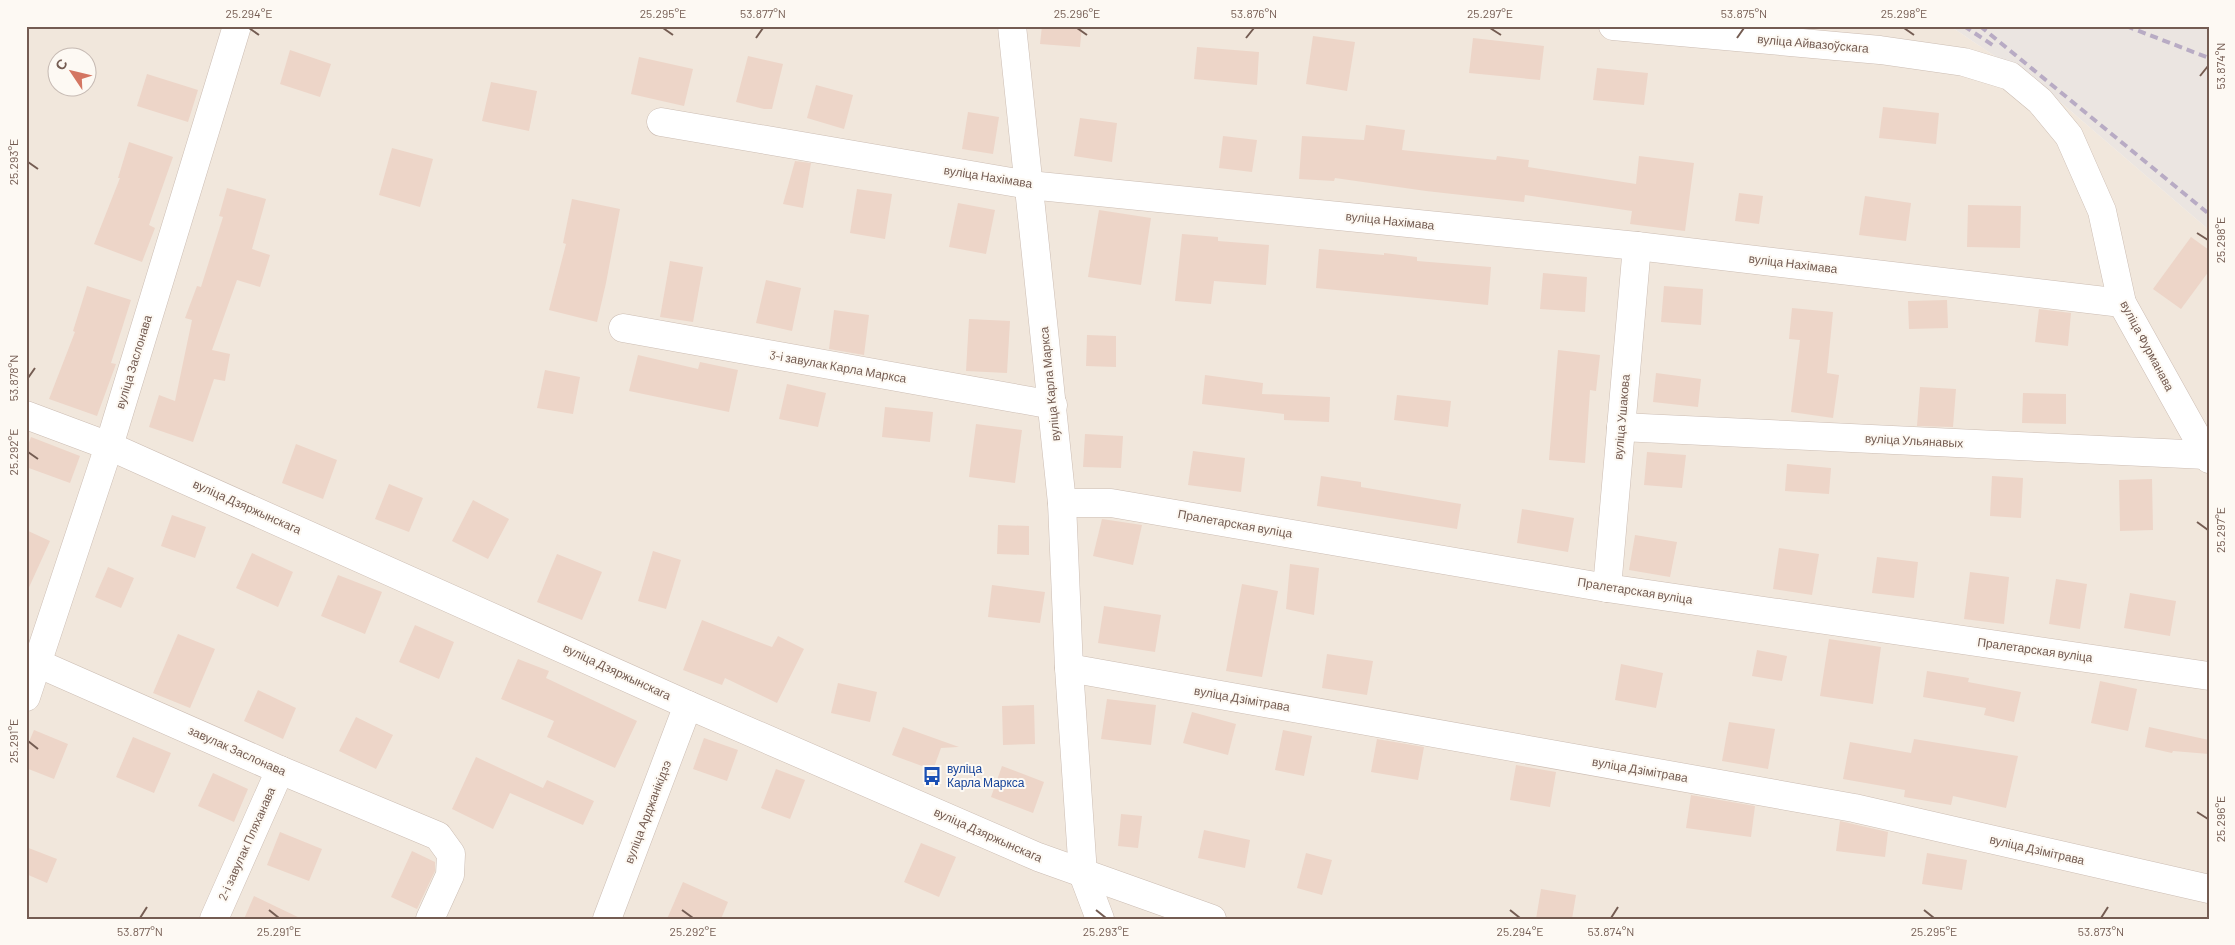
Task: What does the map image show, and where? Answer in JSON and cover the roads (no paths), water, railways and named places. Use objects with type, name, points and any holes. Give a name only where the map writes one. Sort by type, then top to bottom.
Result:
[{"type":"street","name":"вуліца Заслонава","points":[[26,697],[109,446],[237,26]]},
{"type":"street","name":"вуліца Карла Маркса","points":[[1012,26],[1062,503],[1069,668],[1083,874],[1100,919]]},
{"type":"street","name":"вуліца Айвазоўскага","points":[[1613,26],[1880,50],[1964,62],[2010,76]]},
{"type":"street","name":"вуліца Фурманава","points":[[2010,76],[2040,101],[2069,136],[2102,211],[2122,302],[2208,457]]},
{"type":"street","name":"вуліца Нахімава","points":[[661,122],[1029,185],[1637,246],[2122,302]]},
{"type":"street","name":"вуліца Ушакова","points":[[1607,588],[1637,246]]},
{"type":"street","name":"3-і завулак Карла Маркса","points":[[622,328],[1053,405]]},
{"type":"street","name":"вуліца Дзяржынскага","points":[[26,414],[109,446],[688,705],[1038,857],[1212,919]]},
{"type":"street","name":"вуліца Ульянавых","points":[[1621,427],[2208,457]]},
{"type":"street","name":"Пралетарская вуліца","points":[[1062,503],[1111,503],[1607,588],[2209,676]]},
{"type":"street","name":"завулак Заслонава","points":[[37,663],[280,770],[438,836],[451,854],[450,875],[430,919]]},
{"type":"street","name":"вуліца Дзімітрава","points":[[1069,668],[1854,808],[2209,888]]},
{"type":"street","name":"вуліца Арджанікідзэ","points":[[607,919],[688,705]]},
{"type":"street","name":"2-і завулак Пляханава","points":[[214,919],[280,770]]},
{"type":"railway","points":[[1964,26],[1994,46]]},
{"type":"railway","points":[[1980,26],[2209,214]]},
{"type":"railway","points":[[2126,26],[2209,58]]},
{"type":"place","name":"вуліца Карла Маркса","points":[[932,776]]}]
